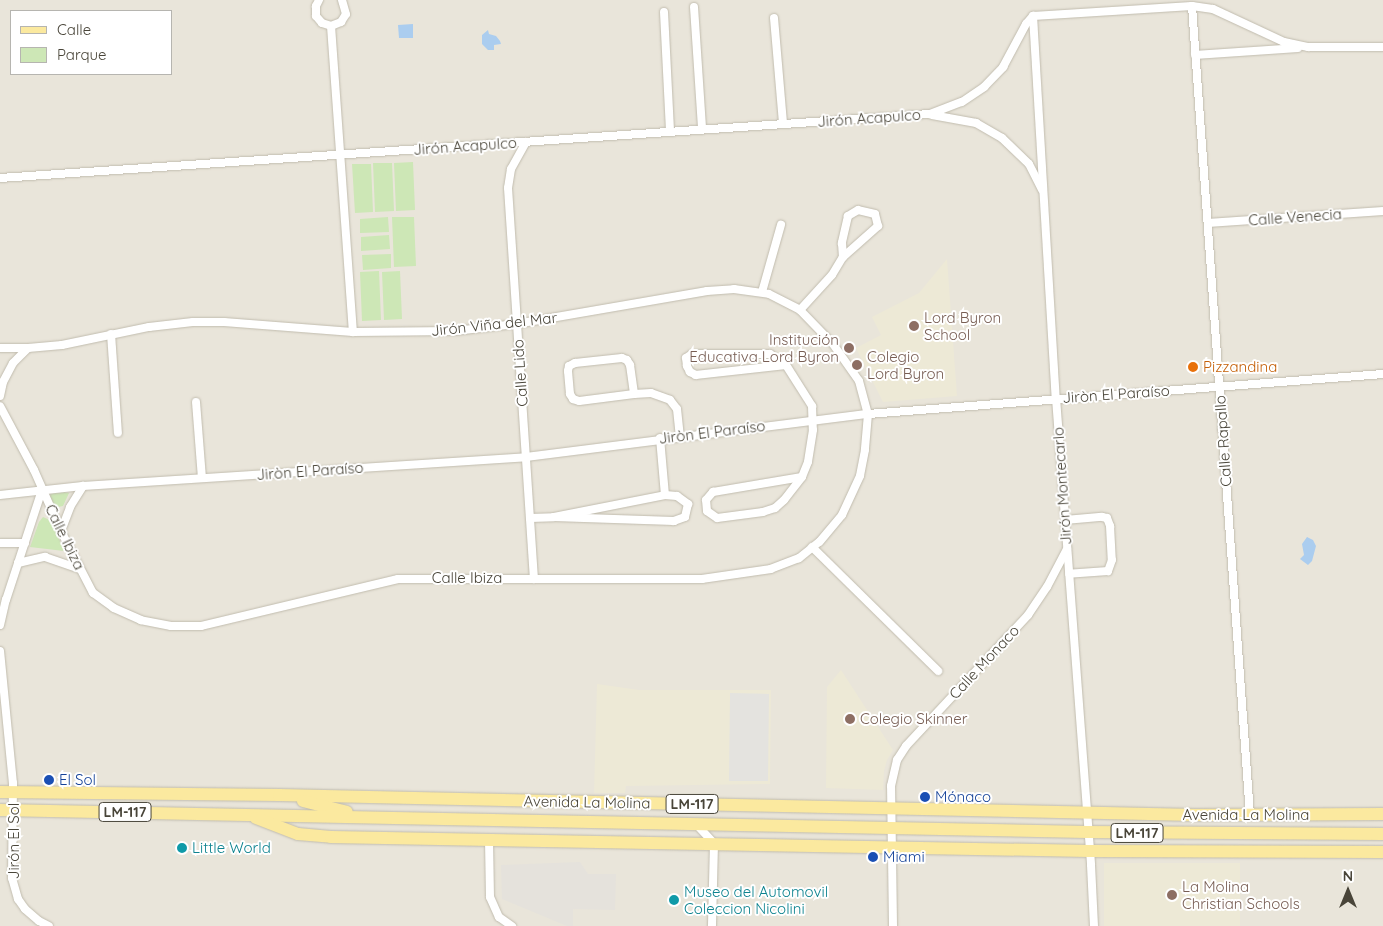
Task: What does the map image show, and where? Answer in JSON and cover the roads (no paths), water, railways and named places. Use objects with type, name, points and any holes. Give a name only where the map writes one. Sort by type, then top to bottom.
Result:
[{"type":"main road","name":"Avenida La Molina","points":[[0,792],[279,795],[1250,816],[1383,814]]},
{"type":"main road","points":[[279,795],[369,817]]},
{"type":"main road","name":"Avenida La Molina","points":[[0,810],[1087,832],[1383,834]]},
{"type":"main road","name":"Avenida La Molina","points":[[250,815],[290,832],[307,836],[1089,851],[1383,852]]},
{"type":"street","points":[[320,0],[316,6],[316,16],[322,23],[332,26],[340,22],[346,14],[342,0]]},
{"type":"street","points":[[1033,16],[1192,6],[1213,9],[1284,42],[1308,47]]},
{"type":"street","name":"Calle Rapallo","points":[[1192,6],[1250,816]]},
{"type":"street","points":[[694,7],[702,129]]},
{"type":"street","points":[[664,12],[670,132]]},
{"type":"street","name":"Jirón Acapulco","points":[[930,114],[962,102],[984,87],[1003,67],[1026,24],[1033,16]]},
{"type":"street","name":"Jirón Montecarlo","points":[[1033,16],[1056,398],[1094,926]]},
{"type":"street","points":[[774,18],[783,124]]},
{"type":"street","points":[[332,26],[353,332]]},
{"type":"street","points":[[1195,55],[1308,47],[1383,47]]},
{"type":"street","name":"Jirón Acapulco","points":[[0,178],[930,114],[976,123],[1002,138],[1029,164],[1044,193]]},
{"type":"street","name":"Calle Lido","points":[[526,142],[510,169],[508,180],[534,578]]},
{"type":"street","points":[[800,310],[806,306],[832,275],[843,257],[878,226],[875,214],[861,209],[852,212],[848,216],[842,243],[843,257]]},
{"type":"street","name":"Calle Venecia","points":[[1208,224],[1383,211]]},
{"type":"street","points":[[762,292],[781,225]]},
{"type":"street","name":"Jirón Viña del Mar","points":[[0,348],[62,345],[112,334],[193,322],[304,326],[353,332],[456,331],[516,324],[707,291],[734,289],[762,292],[800,310],[833,344],[858,381],[868,414]]},
{"type":"street","points":[[112,334],[118,433]]},
{"type":"street","points":[[0,396],[3,382],[13,363],[28,348]]},
{"type":"street","points":[[786,365],[696,375],[690,372],[686,358],[692,354],[770,354],[786,365],[809,400],[813,420],[808,462],[802,477],[784,500],[763,512],[717,518],[707,511],[706,500],[713,492],[802,477]]},
{"type":"street","points":[[634,394],[630,365],[627,360],[622,358],[575,363],[569,366],[570,394],[573,399],[580,401],[651,393],[670,400],[677,409],[680,436]]},
{"type":"street","name":"Jiròn El Paraíso","points":[[0,495],[82,486],[526,456],[660,438],[868,414],[1383,374]]},
{"type":"street","points":[[196,402],[202,478]]},
{"type":"street","name":"Calle Ibiza","points":[[0,406],[34,470],[61,531],[93,593],[114,608],[141,620],[171,626],[201,626],[398,578],[702,579],[770,569],[798,558],[812,548],[842,515],[854,492],[865,450],[868,414]]},
{"type":"street","points":[[660,438],[665,495]]},
{"type":"street","points":[[61,531],[70,507],[82,486]]},
{"type":"street","points":[[0,625],[1,612],[42,490]]},
{"type":"street","points":[[530,518],[674,521],[685,517],[688,504],[684,499],[665,495],[554,517]]},
{"type":"street","points":[[1065,520],[1102,517],[1106,518],[1110,526],[1112,560],[1108,571],[1069,574]]},
{"type":"street","points":[[0,543],[25,543]]},
{"type":"street","points":[[812,548],[938,671]]},
{"type":"street","name":"Calle Monaco","points":[[894,926],[891,777],[901,753],[1028,615],[1047,587],[1067,549]]},
{"type":"street","points":[[18,563],[45,556],[80,569]]},
{"type":"street","name":"Jirón El Sol","points":[[0,651],[14,792],[12,878],[18,899],[25,910],[49,926]]},
{"type":"street","points":[[696,824],[714,843],[712,926]]},
{"type":"street","points":[[489,840],[490,897],[499,917],[512,926]]},
{"type":"water","points":[[413,24],[413,38],[399,38],[398,25]]},
{"type":"water","points":[[488,30],[489,34],[496,36],[501,44],[494,45],[494,50],[488,50],[482,44],[482,35]]},
{"type":"water","points":[[1307,537],[1313,540],[1316,546],[1312,561],[1308,565],[1300,559],[1304,555],[1302,544]]},
{"type":"place","name":"Lord Byron School","points":[[914,326]]},
{"type":"place","name":"Institución Educativa Lord Byron","points":[[849,348]]},
{"type":"place","name":"Colegio Lord Byron","points":[[857,365]]},
{"type":"place","name":"Pizzandina","points":[[1193,367]]},
{"type":"place","name":"Colegio Skinner","points":[[850,719]]},
{"type":"place","name":"El Sol","points":[[49,780]]},
{"type":"place","name":"Mónaco","points":[[925,797]]},
{"type":"place","name":"Little World","points":[[182,848]]},
{"type":"place","name":"Miami","points":[[873,857]]},
{"type":"place","name":"La Molina Christian Schools","points":[[1172,895]]},
{"type":"place","name":"Museo del Automovil Coleccion Nicolini","points":[[674,900]]}]
